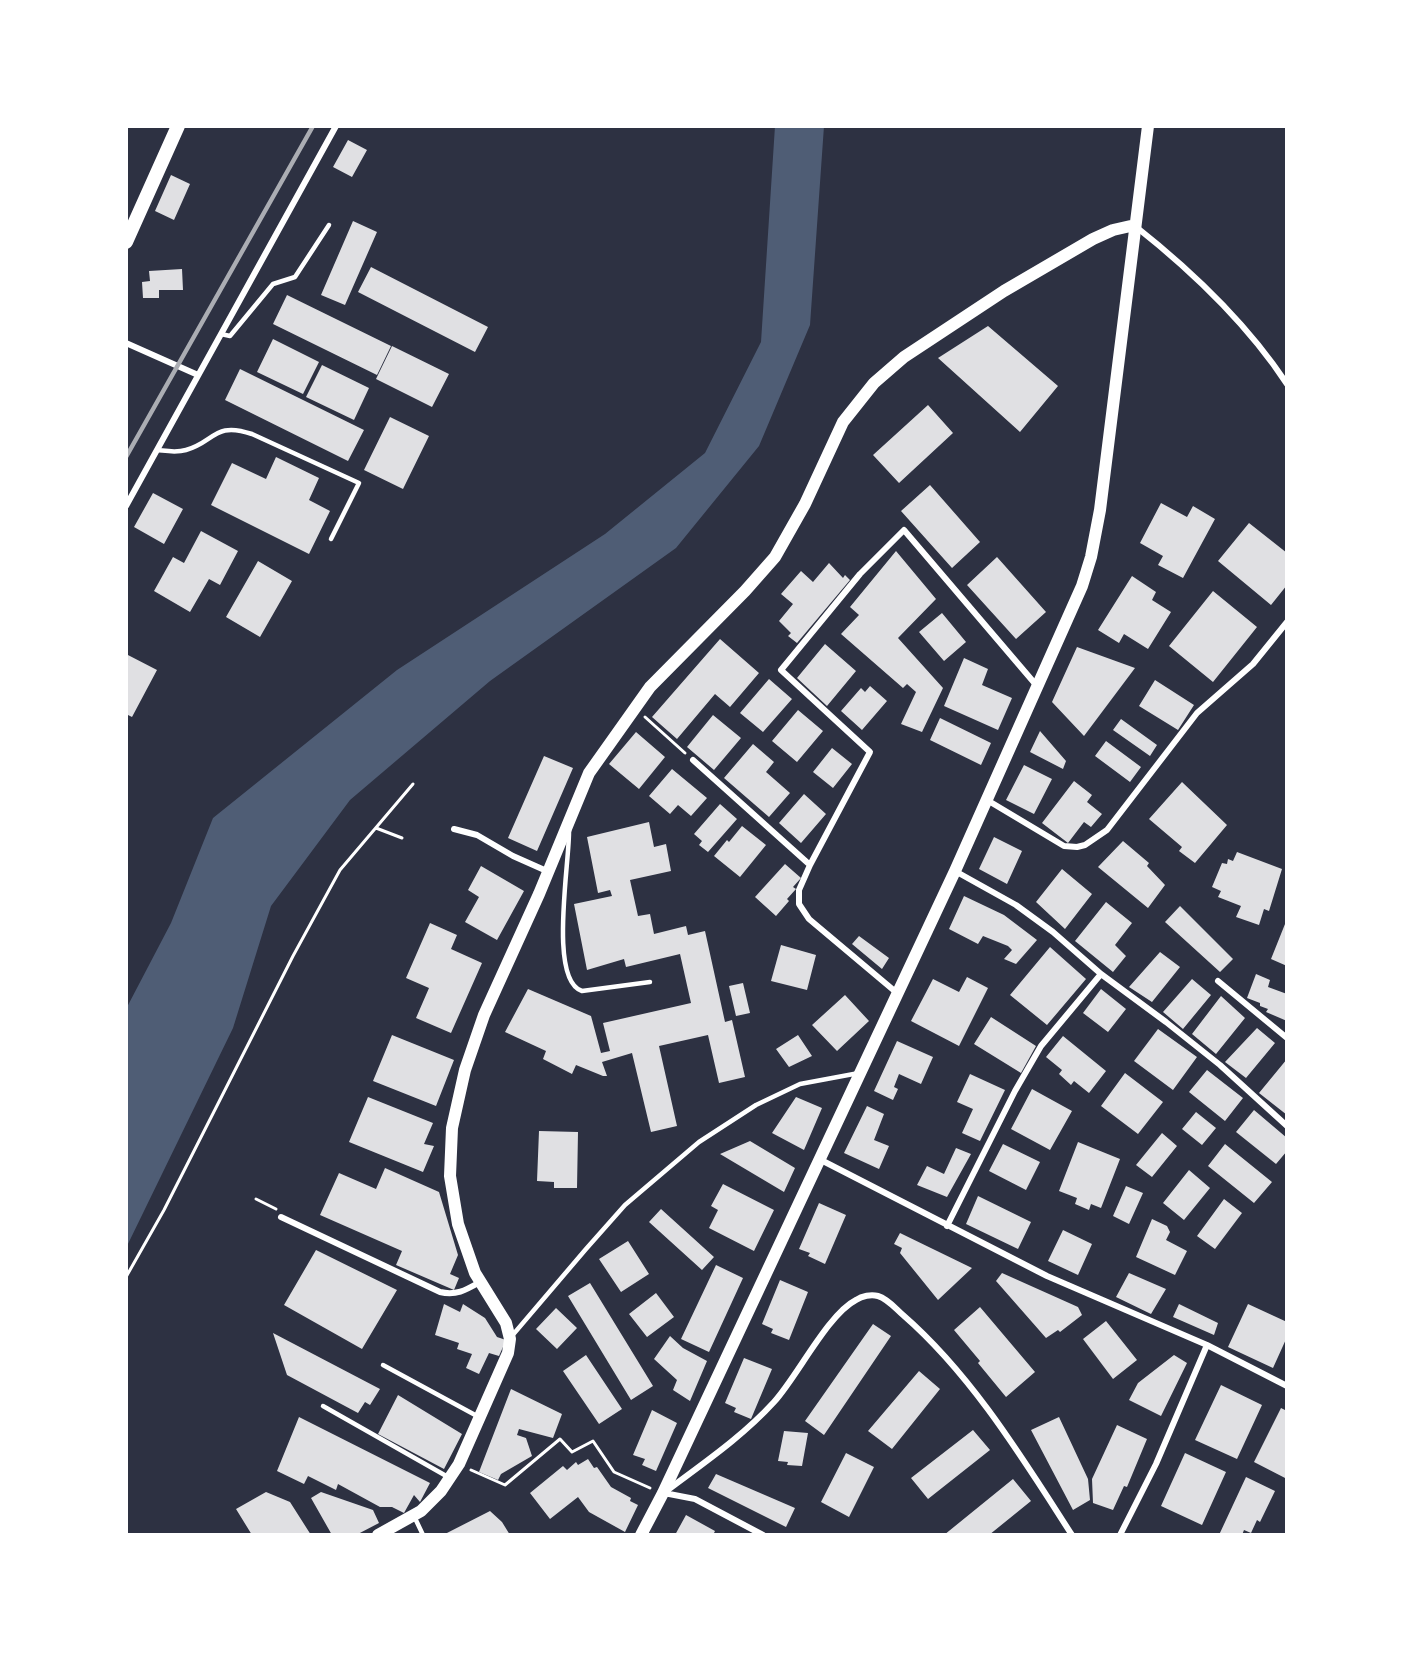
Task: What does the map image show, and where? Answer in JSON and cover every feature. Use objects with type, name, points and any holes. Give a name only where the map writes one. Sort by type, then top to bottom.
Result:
[{"type":"main road","points":[[126,242],[178,126]]},
{"type":"main road","points":[[641,1535],[821,1160],[955,871],[1082,586],[1096,536],[1146,127]]},
{"type":"main road","points":[[378,1535],[414,1516],[432,1502],[450,1478],[459,1464],[505,1360],[510,1339],[504,1319],[480,1282],[461,1236],[451,1189],[450,1154],[453,1118],[465,1070],[484,1016],[549,872],[589,773],[634,707],[660,675],[745,591],[775,557],[805,504],[843,422],[873,383],[904,357],[1024,279],[1093,238],[1135,225]]},
{"type":"street","points":[[126,506],[336,126]]},
{"type":"street","points":[[1135,225],[1176,258],[1238,320],[1287,384]]},
{"type":"street","points":[[126,343],[198,375]]},
{"type":"street","points":[[897,993],[805,915],[799,904],[799,891],[810,865],[870,752],[781,670],[860,574],[904,530],[1038,687]]},
{"type":"street","points":[[987,800],[1064,846],[1077,847],[1093,841],[1111,825],[1197,713],[1253,664],[1287,622]]},
{"type":"street","points":[[693,760],[810,865]]},
{"type":"street","points":[[454,829],[477,835],[513,856],[549,872]]},
{"type":"street","points":[[955,871],[1016,905],[1053,932],[1101,974],[1220,1065],[1287,1126]]},
{"type":"street","points":[[947,1226],[1015,1091],[1041,1046],[1101,974]]},
{"type":"street","points":[[1218,981],[1287,1038]]},
{"type":"street","points":[[821,1160],[1047,1275],[1207,1345],[1287,1386]]},
{"type":"street","points":[[281,1217],[440,1292],[457,1294],[480,1282]]},
{"type":"street","points":[[663,1493],[755,1422],[781,1395],[844,1309],[857,1299],[879,1296],[923,1332],[942,1353],[1009,1440],[1072,1535]]},
{"type":"street","points":[[1120,1535],[1156,1464],[1207,1345]]},
{"type":"street","points":[[663,1493],[694,1499],[763,1535]]},
{"type":"lane","points":[[221,334],[230,336],[273,284],[295,277],[329,225]]},
{"type":"lane","points":[[157,450],[173,452],[186,450],[221,431],[236,430],[252,434],[359,483],[331,539]]},
{"type":"lane","points":[[569,818],[569,853],[563,907],[564,962],[567,976],[573,986],[582,992],[650,982]]},
{"type":"lane","points":[[510,1339],[625,1205],[699,1143],[756,1105],[800,1084],[861,1073]]},
{"type":"lane","points":[[383,1365],[480,1418]]},
{"type":"lane","points":[[322,1406],[450,1478]]},
{"type":"lane","points":[[414,1516],[423,1535]]},
{"type":"path","points":[[634,707],[693,760]]},
{"type":"path","points":[[126,1277],[164,1210],[293,956],[340,870],[413,784]]},
{"type":"path","points":[[375,828],[402,837]]},
{"type":"path","points":[[459,1464],[505,1485],[560,1440],[572,1452],[593,1441],[614,1472],[663,1493]]},
{"type":"water","points":[[775,126],[824,126],[810,325],[759,446],[676,548],[490,681],[350,800],[271,906],[233,1028],[126,1248],[126,1009],[171,923],[213,818],[397,670],[605,534],[705,453],[761,342]]},
{"type":"building","points":[[348,140],[367,150],[352,177],[333,167]]},
{"type":"building","points":[[171,175],[190,184],[174,220],[155,211]]},
{"type":"building","points":[[353,221],[377,232],[345,305],[321,295]]},
{"type":"building","points":[[371,267],[488,327],[475,352],[358,292]]},
{"type":"building","points":[[182,269],[183,290],[159,290],[159,298],[143,298],[142,282],[150,281],[149,271]]},
{"type":"building","points":[[287,295],[391,346],[377,375],[273,324]]},
{"type":"building","points":[[988,326],[1058,386],[1020,432],[938,358]]},
{"type":"building","points":[[273,339],[319,362],[303,394],[257,372]]},
{"type":"building","points":[[392,346],[449,374],[432,407],[376,379]]},
{"type":"building","points":[[322,365],[369,388],[354,420],[306,397]]},
{"type":"building","points":[[240,369],[364,430],[348,461],[225,400]]},
{"type":"building","points":[[928,405],[953,433],[899,483],[873,455]]},
{"type":"building","points":[[390,417],[429,436],[403,489],[364,470]]},
{"type":"building","points":[[276,457],[319,478],[309,500],[330,511],[309,554],[211,505],[232,463],[266,479]]},
{"type":"building","points":[[930,485],[980,542],[952,568],[901,511]]},
{"type":"building","points":[[153,493],[183,509],[164,544],[134,527]]},
{"type":"building","points":[[1161,503],[1187,517],[1193,506],[1215,519],[1183,578],[1158,565],[1163,556],[1140,543]]},
{"type":"building","points":[[1249,523],[1287,553],[1287,585],[1271,605],[1218,561]]},
{"type":"building","points":[[201,531],[238,551],[220,585],[209,579],[190,612],[154,591],[173,557],[184,563]]},
{"type":"building","points":[[896,551],[936,599],[898,638],[943,688],[922,732],[901,724],[916,692],[907,684],[903,688],[841,634],[859,615],[850,607]]},
{"type":"building","points":[[997,557],[1046,612],[1016,639],[967,585]]},
{"type":"building","points":[[258,561],[292,581],[260,637],[226,617]]},
{"type":"building","points":[[829,563],[843,578],[845,575],[850,580],[797,643],[788,636],[791,633],[779,621],[793,604],[781,594],[801,571],[813,582]]},
{"type":"building","points":[[1132,576],[1156,592],[1152,600],[1171,612],[1148,649],[1124,634],[1119,643],[1098,630]]},
{"type":"building","points":[[1213,591],[1257,627],[1213,682],[1169,646]]},
{"type":"building","points":[[942,613],[966,642],[944,661],[919,632]]},
{"type":"building","points":[[720,639],[759,673],[730,707],[715,694],[677,739],[652,717]]},
{"type":"building","points":[[825,644],[856,671],[827,706],[797,678]]},
{"type":"building","points":[[1077,647],[1135,668],[1084,736],[1052,702]]},
{"type":"building","points":[[126,654],[157,670],[132,717],[126,714]]},
{"type":"building","points":[[964,658],[988,669],[982,685],[1012,698],[998,730],[944,706]]},
{"type":"building","points":[[769,679],[792,699],[763,732],[740,713]]},
{"type":"building","points":[[1155,680],[1194,705],[1178,730],[1139,706]]},
{"type":"building","points":[[870,686],[887,701],[862,730],[841,711],[861,688],[865,692]]},
{"type":"building","points":[[798,710],[823,731],[797,762],[772,741]]},
{"type":"building","points":[[713,715],[741,738],[714,770],[687,747]]},
{"type":"building","points":[[940,718],[991,743],[981,765],[930,740]]},
{"type":"building","points":[[1121,719],[1157,745],[1150,756],[1113,730]]},
{"type":"building","points":[[1040,731],[1066,761],[1063,769],[1030,752]]},
{"type":"building","points":[[636,732],[665,757],[639,789],[609,764]]},
{"type":"building","points":[[1106,741],[1141,767],[1130,782],[1095,756]]},
{"type":"building","points":[[753,744],[774,762],[766,772],[790,793],[769,817],[724,778]]},
{"type":"building","points":[[832,748],[852,764],[833,788],[813,772]]},
{"type":"building","points":[[544,756],[573,768],[537,851],[508,838]]},
{"type":"building","points":[[1024,765],[1052,779],[1034,814],[1006,800]]},
{"type":"building","points":[[672,769],[707,798],[691,816],[678,805],[670,814],[649,796]]},
{"type":"building","points":[[1074,781],[1092,795],[1087,802],[1102,814],[1091,827],[1084,822],[1068,843],[1042,823]]},
{"type":"building","points":[[1182,782],[1227,825],[1195,863],[1179,851],[1182,847],[1149,819]]},
{"type":"building","points":[[804,794],[826,814],[801,843],[779,823]]},
{"type":"building","points":[[720,804],[737,819],[708,852],[699,845],[702,841],[694,834]]},
{"type":"building","points":[[649,822],[654,847],[666,844],[671,871],[630,880],[638,916],[650,914],[654,934],[686,926],[688,935],[705,931],[725,1022],[732,1020],[745,1077],[719,1083],[708,1035],[659,1046],[677,1126],[651,1132],[632,1053],[602,1062],[607,1076],[576,1065],[572,1074],[543,1059],[546,1051],[505,1032],[528,989],[591,1016],[601,1053],[610,1051],[603,1023],[691,1003],[680,954],[626,967],[624,959],[587,970],[574,904],[612,896],[610,890],[598,893],[587,837]]},
{"type":"building","points":[[742,826],[766,845],[740,877],[714,856]]},
{"type":"building","points":[[994,837],[1022,851],[1007,884],[979,869]]},
{"type":"building","points":[[1123,841],[1149,863],[1147,866],[1165,885],[1148,908],[1098,867]]},
{"type":"building","points":[[1237,852],[1282,869],[1269,911],[1264,909],[1259,925],[1236,917],[1241,906],[1218,897],[1221,891],[1212,887],[1222,863],[1227,864],[1228,859],[1233,861]]},
{"type":"building","points":[[785,864],[801,878],[793,887],[796,889],[787,899],[789,901],[776,916],[755,897]]},
{"type":"building","points":[[481,866],[524,891],[497,940],[465,922],[479,897],[468,890]]},
{"type":"building","points":[[1062,869],[1092,894],[1065,929],[1036,902]]},
{"type":"building","points":[[964,896],[1004,915],[1037,940],[1016,964],[1004,959],[1012,950],[1008,946],[983,936],[978,944],[949,929]]},
{"type":"building","points":[[1106,902],[1132,923],[1115,945],[1126,956],[1113,972],[1075,941]]},
{"type":"building","points":[[1180,906],[1233,959],[1220,972],[1165,922]]},
{"type":"building","points":[[1287,919],[1287,966],[1271,959]]},
{"type":"building","points":[[430,923],[457,935],[451,949],[482,963],[451,1033],[416,1018],[429,988],[406,978]]},
{"type":"building","points":[[859,936],[889,958],[882,969],[852,944]]},
{"type":"building","points":[[781,945],[816,955],[807,990],[771,981]]},
{"type":"building","points":[[1050,947],[1086,979],[1047,1025],[1010,995]]},
{"type":"building","points":[[1160,952],[1180,967],[1152,1002],[1129,987]]},
{"type":"building","points":[[1256,974],[1270,980],[1268,987],[1287,994],[1287,1021],[1266,1012],[1268,1009],[1260,1006],[1260,1003],[1247,998]]},
{"type":"building","points":[[967,977],[988,988],[959,1046],[911,1021],[933,979],[959,992]]},
{"type":"building","points":[[1192,979],[1211,995],[1183,1029],[1163,1012]]},
{"type":"building","points":[[743,983],[750,1013],[736,1016],[729,986]]},
{"type":"building","points":[[1101,989],[1126,1009],[1108,1032],[1083,1013]]},
{"type":"building","points":[[845,995],[869,1021],[837,1051],[812,1025]]},
{"type":"building","points":[[1221,996],[1245,1018],[1216,1054],[1192,1034]]},
{"type":"building","points":[[991,1017],[1036,1046],[1021,1073],[974,1044]]},
{"type":"building","points":[[1257,1028],[1275,1043],[1246,1078],[1225,1062]]},
{"type":"building","points":[[1158,1029],[1197,1057],[1173,1090],[1134,1061]]},
{"type":"building","points":[[392,1035],[454,1060],[436,1106],[373,1081]]},
{"type":"building","points":[[798,1035],[812,1056],[789,1067],[776,1049]]},
{"type":"building","points":[[1063,1036],[1106,1071],[1089,1093],[1074,1081],[1071,1085],[1059,1074],[1062,1070],[1046,1057]]},
{"type":"building","points":[[897,1041],[933,1057],[921,1084],[899,1074],[894,1087],[898,1089],[893,1100],[874,1091]]},
{"type":"building","points":[[1287,1059],[1287,1115],[1259,1093]]},
{"type":"building","points":[[1207,1070],[1243,1098],[1225,1121],[1189,1092]]},
{"type":"building","points":[[1125,1073],[1163,1102],[1138,1134],[1101,1106]]},
{"type":"building","points":[[970,1074],[1005,1090],[980,1141],[962,1133],[973,1109],[957,1102]]},
{"type":"building","points":[[1032,1089],[1072,1111],[1050,1150],[1011,1129]]},
{"type":"building","points":[[368,1097],[433,1123],[424,1144],[434,1146],[423,1172],[349,1142]]},
{"type":"building","points":[[796,1097],[822,1108],[804,1150],[772,1133]]},
{"type":"building","points":[[867,1106],[884,1114],[874,1140],[889,1146],[879,1169],[844,1153]]},
{"type":"building","points":[[1254,1110],[1287,1138],[1287,1151],[1276,1164],[1236,1132]]},
{"type":"building","points":[[1196,1112],[1216,1128],[1202,1145],[1182,1129]]},
{"type":"building","points":[[539,1131],[578,1132],[577,1188],[554,1188],[554,1182],[537,1181]]},
{"type":"building","points":[[1162,1133],[1177,1146],[1152,1177],[1136,1165]]},
{"type":"building","points":[[750,1141],[795,1168],[784,1192],[720,1154]]},
{"type":"building","points":[[1078,1142],[1120,1159],[1101,1208],[1091,1204],[1089,1210],[1075,1204],[1077,1198],[1059,1191]]},
{"type":"building","points":[[1003,1144],[1040,1162],[1026,1190],[989,1171]]},
{"type":"building","points":[[1225,1144],[1272,1182],[1254,1203],[1208,1166]]},
{"type":"building","points":[[956,1148],[971,1154],[947,1197],[917,1185],[927,1166],[944,1174]]},
{"type":"building","points":[[385,1168],[439,1192],[458,1255],[450,1274],[459,1278],[454,1290],[396,1265],[402,1251],[320,1215],[339,1173],[376,1189]]},
{"type":"building","points":[[1189,1170],[1210,1188],[1184,1220],[1163,1203]]},
{"type":"building","points":[[723,1184],[774,1210],[754,1251],[709,1228],[718,1210],[711,1206]]},
{"type":"building","points":[[1126,1186],[1143,1193],[1129,1224],[1113,1216]]},
{"type":"building","points":[[978,1196],[1031,1222],[1018,1249],[966,1224]]},
{"type":"building","points":[[1224,1199],[1242,1213],[1215,1249],[1197,1236]]},
{"type":"building","points":[[819,1203],[846,1215],[825,1264],[808,1256],[810,1253],[799,1249]]},
{"type":"building","points":[[661,1209],[714,1257],[702,1270],[649,1222]]},
{"type":"building","points":[[1152,1219],[1167,1226],[1170,1232],[1166,1240],[1187,1251],[1175,1275],[1136,1257]]},
{"type":"building","points":[[1063,1230],[1092,1244],[1078,1275],[1048,1261]]},
{"type":"building","points":[[900,1233],[972,1268],[938,1300],[900,1253],[902,1248],[894,1244]]},
{"type":"building","points":[[628,1241],[649,1274],[621,1292],[599,1259]]},
{"type":"building","points":[[316,1250],[397,1290],[362,1349],[284,1305]]},
{"type":"building","points":[[716,1265],[743,1278],[709,1352],[681,1339]]},
{"type":"building","points":[[1002,1273],[1078,1307],[1082,1315],[1060,1332],[1058,1330],[1046,1338],[996,1281]]},
{"type":"building","points":[[1129,1273],[1166,1289],[1151,1314],[1116,1297]]},
{"type":"building","points":[[780,1280],[808,1292],[789,1340],[771,1333],[773,1329],[762,1324]]},
{"type":"building","points":[[590,1283],[653,1386],[631,1400],[568,1296]]},
{"type":"building","points":[[656,1293],[674,1317],[647,1337],[629,1314]]},
{"type":"building","points":[[444,1304],[460,1312],[463,1304],[485,1318],[497,1337],[506,1340],[499,1356],[489,1353],[479,1374],[466,1368],[472,1354],[457,1349],[459,1343],[435,1335]]},
{"type":"building","points":[[1179,1304],[1218,1323],[1214,1335],[1173,1317]]},
{"type":"building","points":[[1248,1304],[1287,1322],[1287,1337],[1273,1368],[1228,1347]]},
{"type":"building","points":[[980,1307],[1035,1372],[1006,1397],[954,1330]]},
{"type":"building","points":[[556,1308],[577,1328],[557,1349],[536,1329]]},
{"type":"building","points":[[1106,1321],[1137,1360],[1113,1379],[1083,1339]]},
{"type":"building","points":[[873,1324],[891,1336],[824,1435],[805,1421]]},
{"type":"building","points":[[273,1333],[380,1389],[370,1405],[365,1402],[358,1413],[287,1375]]},
{"type":"building","points":[[670,1336],[683,1348],[707,1361],[690,1401],[673,1390],[677,1380],[654,1359]]},
{"type":"building","points":[[586,1355],[622,1409],[599,1424],[563,1371]]},
{"type":"building","points":[[1174,1355],[1187,1363],[1161,1416],[1129,1400],[1138,1383]]},
{"type":"building","points":[[744,1358],[772,1369],[751,1419],[734,1412],[736,1408],[725,1403]]},
{"type":"building","points":[[919,1371],[940,1389],[892,1449],[868,1431]]},
{"type":"building","points":[[1221,1385],[1262,1405],[1237,1459],[1195,1440]]},
{"type":"building","points":[[511,1389],[562,1414],[553,1438],[519,1429],[517,1435],[526,1438],[532,1456],[501,1474],[498,1480],[479,1472]]},
{"type":"building","points":[[398,1395],[462,1434],[444,1469],[378,1434]]},
{"type":"building","points":[[1281,1408],[1287,1411],[1287,1479],[1254,1462]]},
{"type":"building","points":[[652,1410],[677,1423],[656,1471],[642,1465],[645,1459],[633,1455]]},
{"type":"building","points":[[299,1417],[430,1483],[420,1502],[414,1495],[404,1513],[392,1507],[380,1507],[338,1484],[336,1490],[308,1476],[304,1484],[277,1471]]},
{"type":"building","points":[[1059,1417],[1088,1479],[1090,1500],[1073,1510],[1031,1430]]},
{"type":"building","points":[[1117,1425],[1147,1439],[1127,1487],[1124,1486],[1113,1510],[1093,1503],[1092,1479]]},
{"type":"building","points":[[973,1430],[990,1450],[928,1499],[911,1478]]},
{"type":"building","points":[[784,1431],[808,1433],[802,1466],[787,1465],[788,1462],[778,1461]]},
{"type":"building","points":[[846,1453],[874,1467],[849,1517],[821,1502]]},
{"type":"building","points":[[1185,1453],[1226,1472],[1202,1525],[1161,1506]]},
{"type":"building","points":[[588,1459],[594,1468],[597,1467],[611,1487],[631,1498],[630,1501],[638,1505],[625,1532],[589,1512],[578,1497],[550,1519],[530,1493],[563,1466],[567,1470],[576,1462],[578,1465]]},
{"type":"building","points":[[716,1474],[795,1508],[786,1527],[708,1488]]},
{"type":"building","points":[[1246,1477],[1275,1491],[1260,1522],[1257,1520],[1251,1533],[1244,1530],[1242,1535],[1219,1535]]},
{"type":"building","points":[[1013,1479],[1031,1501],[989,1535],[944,1535]]},
{"type":"building","points":[[266,1492],[290,1502],[311,1535],[252,1535],[236,1509]]},
{"type":"building","points":[[321,1492],[373,1510],[379,1523],[356,1535],[332,1535],[311,1498]]},
{"type":"building","points":[[490,1511],[502,1522],[510,1535],[443,1535]]},
{"type":"building","points":[[686,1515],[715,1531],[713,1535],[675,1535]]},
{"type":"railway","points":[[126,457],[313,126]]}]
